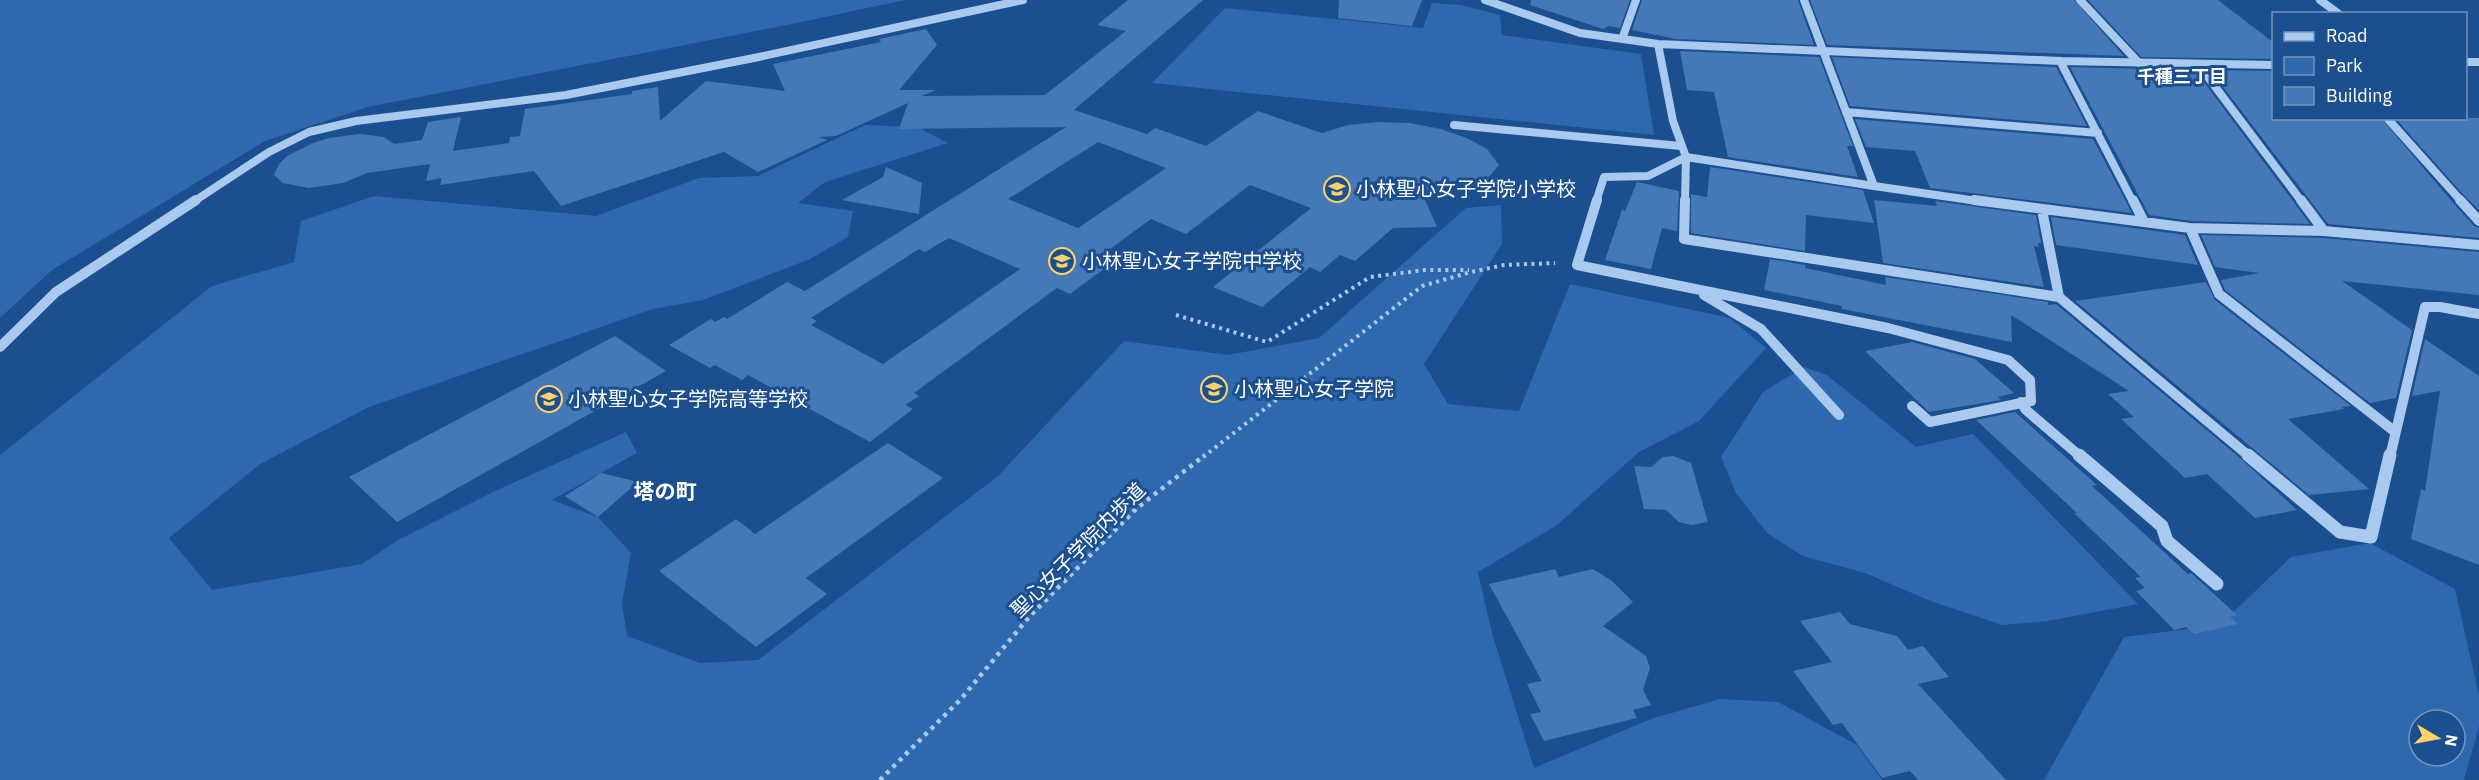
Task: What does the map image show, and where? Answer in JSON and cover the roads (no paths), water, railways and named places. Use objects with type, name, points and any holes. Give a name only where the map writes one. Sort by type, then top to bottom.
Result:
[{"type":"street","points":[[0,347],[56,292],[269,152],[309,132],[356,121],[566,95],[766,56],[1023,0]]},
{"type":"street","points":[[1485,0],[1580,33],[1658,44],[2060,61],[2272,65]]},
{"type":"street","points":[[1622,39],[1636,0]]},
{"type":"street","points":[[1804,0],[1874,186]]},
{"type":"street","points":[[2080,0],[2139,63]]},
{"type":"street","points":[[2320,0],[2336,12]]},
{"type":"street","points":[[1658,44],[1673,122],[1686,156],[1684,239],[2059,297],[2340,532],[2371,537],[2425,307],[2440,307],[2479,314]]},
{"type":"street","points":[[2060,61],[2144,222]]},
{"type":"street","points":[[2198,64],[2324,231]]},
{"type":"street","points":[[1846,112],[2098,133]]},
{"type":"street","points":[[2389,120],[2479,221]]},
{"type":"street","points":[[1454,125],[1681,146]]},
{"type":"street","points":[[1912,406],[1930,422],[2031,401],[2030,380],[2008,360],[1888,328],[1577,266],[1604,177],[1648,176],[1686,156],[2042,210],[2190,228],[2324,231],[2479,246]]},
{"type":"street","points":[[2042,210],[2059,297]]},
{"type":"street","points":[[2190,228],[2219,294],[2394,432]]},
{"type":"street","points":[[1696,290],[1761,329],[1839,415]]},
{"type":"street","points":[[2021,402],[2026,410],[2162,526],[2168,541],[2217,584]]},
{"type":"place","name":"小林聖心女子学院小学校","points":[[1337,189]]},
{"type":"place","name":"小林聖心女子学院中学校","points":[[1062,261]]},
{"type":"place","name":"小林聖心女子学院","points":[[1214,389]]},
{"type":"place","name":"小林聖心女子学院高等学校","points":[[549,399]]},
{"type":"district","name":"千種三丁目","points":[[2182,77]]},
{"type":"district","name":"塔の町","points":[[665,492]]}]
